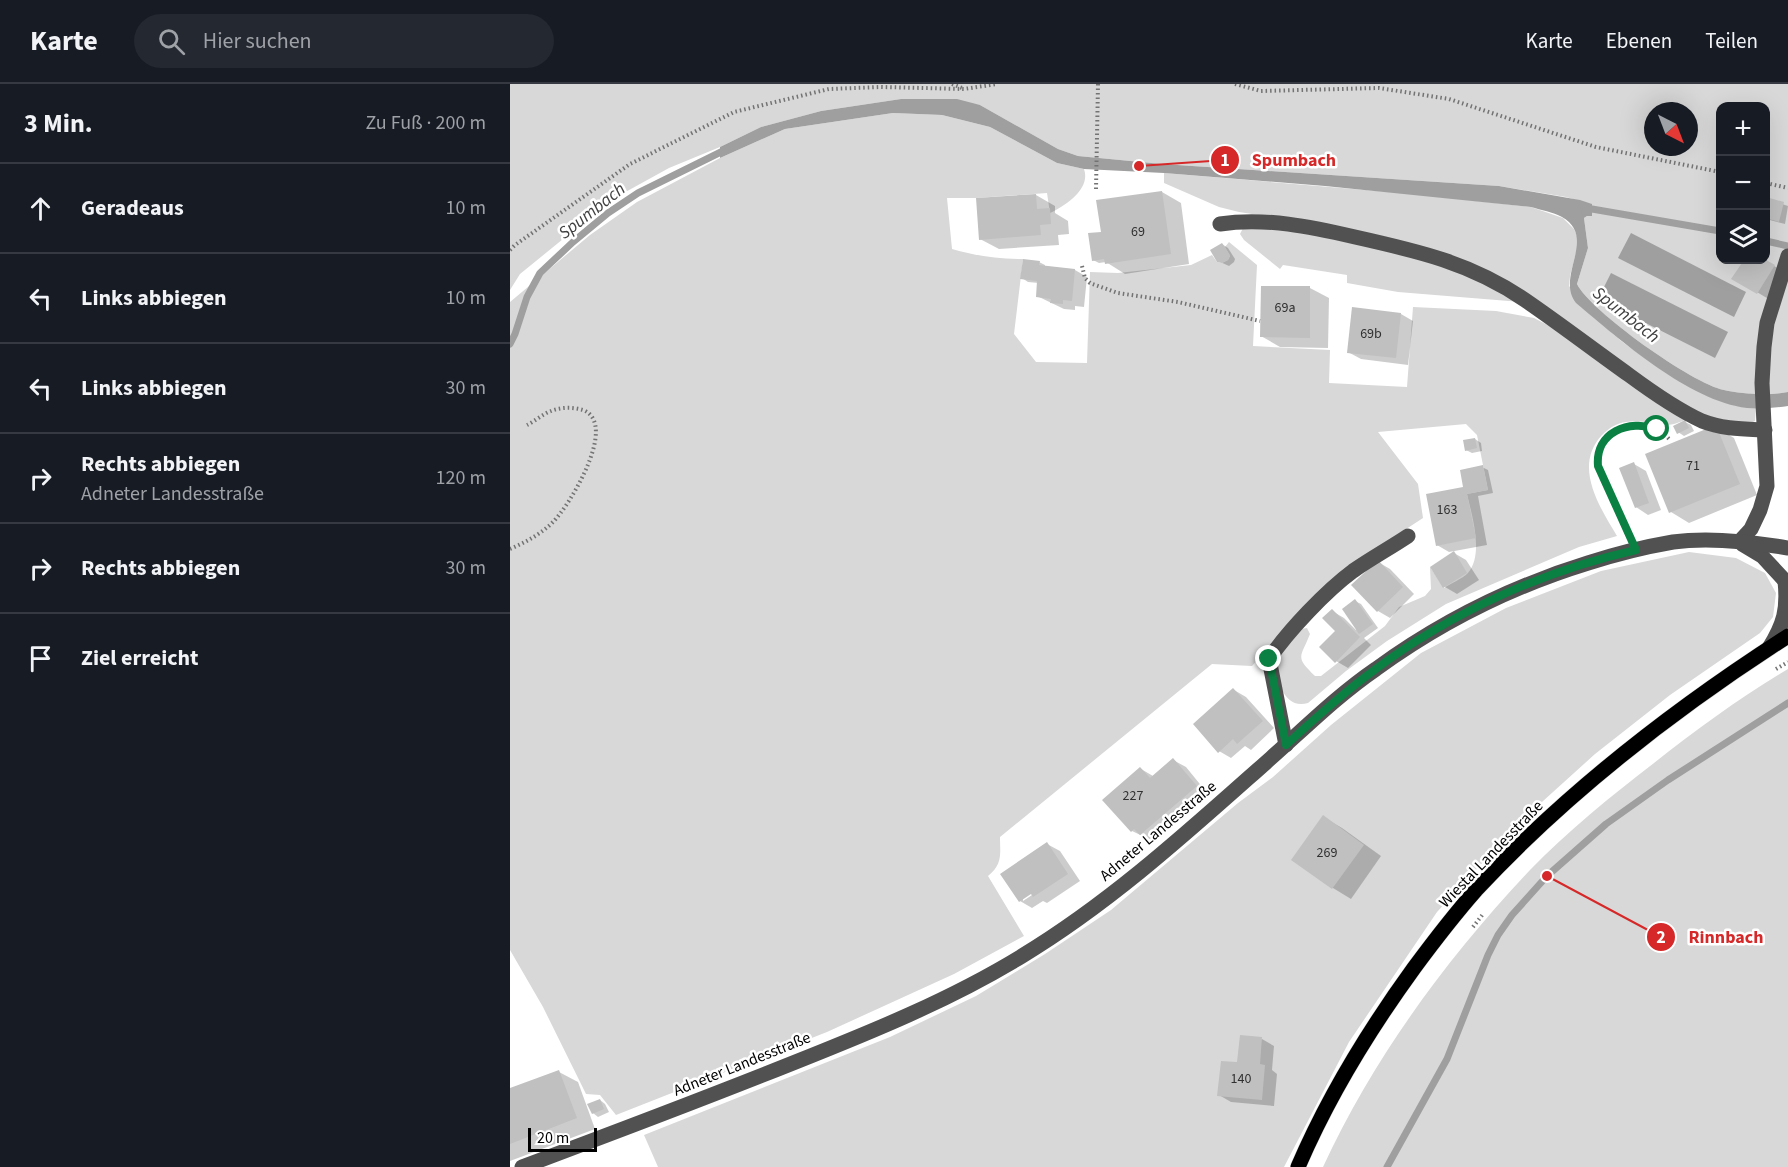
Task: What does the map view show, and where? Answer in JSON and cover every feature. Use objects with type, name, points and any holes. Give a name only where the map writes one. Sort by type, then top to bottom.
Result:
[{"type":"main road","name":"Wiestal Landesstraße","points":[[1298,1167],[1364,1041],[1441,932],[1476,891],[1521,845],[1622,757],[1724,678],[1788,636]]},
{"type":"street","points":[[1220,224],[1240,221],[1266,222],[1326,231],[1424,253],[1454,263],[1481,274],[1510,291],[1665,400],[1704,422],[1728,428],[1765,425]]},
{"type":"street","points":[[1769,648],[1785,618],[1788,595],[1786,583],[1762,556],[1739,542],[1751,529],[1760,510],[1767,486],[1762,383],[1764,347],[1767,322],[1788,256]]},
{"type":"street","points":[[1286,745],[1269,659],[1321,600],[1344,579],[1408,536]]},
{"type":"street","name":"Adneter Landesstraße","points":[[522,1167],[847,1041],[965,988],[1040,944],[1116,891],[1198,823],[1373,670],[1432,632],[1480,605],[1546,576],[1614,555],[1674,542],[1698,540],[1739,542],[1788,548]]},
{"type":"path","points":[[952,84],[964,89]]},
{"type":"path","points":[[510,250],[515,244],[630,164],[734,112],[829,89],[881,87],[964,89],[997,84]]},
{"type":"path","points":[[1096,189],[1098,84]]},
{"type":"path","points":[[1235,84],[1262,91],[1379,88],[1449,99],[1596,147],[1716,171]]},
{"type":"path","points":[[1770,184],[1788,188]]},
{"type":"path","points":[[1082,266],[1085,278],[1090,283],[1118,293],[1178,302],[1260,321]]},
{"type":"path","points":[[510,549],[530,540],[553,523],[570,501],[587,470],[597,431],[594,419],[588,412],[573,407],[551,411],[527,425]]},
{"type":"path","points":[[1636,550],[1598,466],[1599,447],[1614,432],[1623,427],[1648,426],[1669,439]]},
{"type":"path","points":[[1767,675],[1788,662]]},
{"type":"path","points":[[1468,932],[1490,906]]},
{"type":"shaded area","points":[[510,84],[1788,84],[1788,392],[1747,393],[1724,390],[1709,385],[1667,361],[1601,311],[1577,284],[1588,248],[1584,218],[1592,216],[1591,204],[1566,197],[1499,186],[1162,164],[1078,156],[1058,149],[980,105],[901,99],[821,111],[761,127],[669,168],[611,200],[520,274],[510,290]]},
{"type":"shaded area","points":[[901,99],[957,99],[980,105],[1058,149],[1078,156],[1162,164],[1499,186],[1592,204],[1592,216],[1584,218],[1588,248],[1577,284],[1586,296],[1621,328],[1690,375],[1724,390],[1764,394],[1788,392],[1788,406],[1747,408],[1725,403],[1702,394],[1679,381],[1634,351],[1576,303],[1571,292],[1570,281],[1577,246],[1572,226],[1558,215],[1531,207],[1325,186],[1084,169],[1057,163],[990,127],[942,115],[893,113],[785,129],[720,158],[720,147],[761,127],[821,111]]},
{"type":"shaded area","points":[[893,113],[942,115],[990,127],[1057,163],[1084,169],[1084,183],[1081,190],[1070,201],[1050,213],[1047,193],[947,198],[952,249],[987,257],[1023,259],[1014,334],[1036,362],[1087,363],[1090,272],[1118,273],[1191,265],[1212,255],[1217,262],[1222,263],[1230,256],[1225,247],[1229,242],[1257,265],[1253,346],[1330,350],[1329,383],[1407,387],[1413,307],[1496,311],[1534,318],[1557,330],[1685,420],[1668,425],[1634,421],[1619,423],[1605,432],[1594,447],[1589,473],[1592,486],[1617,536],[1579,547],[1446,604],[1387,641],[1308,703],[1293,702],[1283,692],[1274,662],[1301,629],[1307,628],[1310,634],[1302,653],[1302,661],[1315,676],[1321,676],[1385,626],[1399,607],[1425,596],[1431,589],[1430,567],[1444,588],[1466,575],[1473,565],[1476,545],[1467,494],[1488,490],[1477,435],[1466,424],[1378,432],[1418,484],[1423,518],[1345,569],[1296,617],[1252,666],[1212,664],[1000,837],[998,863],[988,876],[1024,936],[954,974],[827,1032],[616,1115],[600,1095],[586,1094],[543,1007],[510,950],[510,302],[590,235],[637,202],[720,158],[785,129]]},
{"type":"shaded area","points":[[1164,173],[1425,195],[1531,207],[1563,218],[1574,229],[1579,241],[1569,286],[1601,321],[1628,346],[1688,386],[1714,399],[1742,407],[1756,408],[1755,421],[1749,424],[1709,417],[1685,405],[1492,274],[1306,222],[1219,207],[1164,183]]},
{"type":"shaded area","points":[[1249,225],[1358,242],[1412,255],[1464,273],[1521,302],[1398,292],[1347,283],[1347,275],[1283,265],[1280,269],[1244,240],[1240,234],[1243,228]]},
{"type":"shaded area","points":[[1631,233],[1746,292],[1734,317],[1618,258]]},
{"type":"shaded area","points":[[1611,273],[1728,332],[1715,358],[1598,299]]},
{"type":"shaded area","points":[[1689,552],[1736,558],[1765,573],[1776,593],[1773,617],[1760,633],[1670,695],[1595,754],[1521,821],[1437,912],[1349,1042],[1284,1167],[658,1167],[644,1135],[890,1037],[976,996],[1111,910],[1238,803],[1273,777],[1331,725],[1421,653],[1506,608],[1601,571]]},
{"type":"shaded area","points":[[1788,669],[1788,1167],[1323,1167],[1365,1087],[1414,1010],[1470,938],[1530,870],[1575,828],[1638,775],[1686,738]]},
{"type":"building","points":[[1162,191],[1171,254],[1105,264],[1104,259],[1092,261],[1088,233],[1101,232],[1096,200]]},
{"type":"building","points":[[1036,194],[1037,209],[1050,208],[1051,224],[1040,225],[1041,235],[979,240],[976,198]]},
{"type":"building","points":[[1770,198],[1784,202],[1779,222],[1770,219]]},
{"type":"building","points":[[1222,243],[1230,255],[1228,260],[1222,263],[1217,262],[1210,250]]},
{"type":"building","points":[[1023,259],[1040,261],[1039,265],[1075,269],[1072,301],[1063,300],[1063,304],[1050,303],[1051,299],[1036,297],[1037,281],[1020,279]]},
{"type":"building","points":[[1770,262],[1775,265],[1757,294],[1731,279],[1741,264]]},
{"type":"building","points":[[1261,286],[1310,286],[1310,338],[1260,337]]},
{"type":"building","points":[[1352,307],[1401,313],[1396,358],[1347,353]]},
{"type":"building","points":[[1685,420],[1689,428],[1677,434],[1673,426]]},
{"type":"building","points":[[1716,425],[1740,484],[1669,513],[1645,454]]},
{"type":"building","points":[[1475,438],[1477,448],[1465,451],[1463,440]]},
{"type":"building","points":[[1634,462],[1649,503],[1635,508],[1619,468]]},
{"type":"building","points":[[1483,465],[1488,490],[1467,494],[1476,538],[1436,546],[1426,494],[1463,487],[1460,470]]},
{"type":"building","points":[[1454,551],[1467,573],[1443,588],[1430,567]]},
{"type":"building","points":[[1378,560],[1403,587],[1377,612],[1351,585]]},
{"type":"building","points":[[1355,599],[1373,624],[1359,634],[1342,609]]},
{"type":"building","points":[[1332,609],[1360,637],[1335,663],[1319,647],[1335,631],[1322,618]]},
{"type":"building","points":[[1233,688],[1263,721],[1237,744],[1233,739],[1218,753],[1193,724]]},
{"type":"building","points":[[1173,758],[1197,786],[1140,835],[1134,829],[1131,832],[1102,800],[1140,767],[1150,778]]},
{"type":"building","points":[[1323,815],[1364,845],[1332,889],[1291,860]]},
{"type":"building","points":[[1047,842],[1068,874],[1033,897],[1031,894],[1019,902],[1000,874]]},
{"type":"building","points":[[1240,1035],[1262,1037],[1260,1064],[1265,1065],[1262,1100],[1217,1096],[1221,1061],[1237,1062]]},
{"type":"building","points":[[559,1070],[577,1118],[510,1144],[510,1088]]},
{"type":"building","points":[[600,1099],[604,1109],[592,1114],[587,1104]]},
{"type":"waterway","name":"Spumbach","points":[[510,344],[527,297],[540,273],[573,242],[608,213],[638,193],[727,149]]},
{"type":"waterway","points":[[1585,211],[1592,209],[1716,230]]},
{"type":"waterway","points":[[1770,242],[1788,246]]},
{"type":"waterway","points":[[1387,1167],[1447,1059],[1488,955],[1512,915],[1547,876],[1606,824],[1668,780],[1788,703]]},
{"type":"place","name":"Spumbach","points":[[1139,166]]},
{"type":"place","name":"Rinnbach","points":[[1547,876]]},
{"type":"route","points":[[1269,659],[1286,745],[1373,670],[1422,637],[1480,605],[1546,576],[1636,550],[1598,466],[1597,456],[1599,447],[1614,432],[1623,427],[1648,426],[1657,429]]}]
